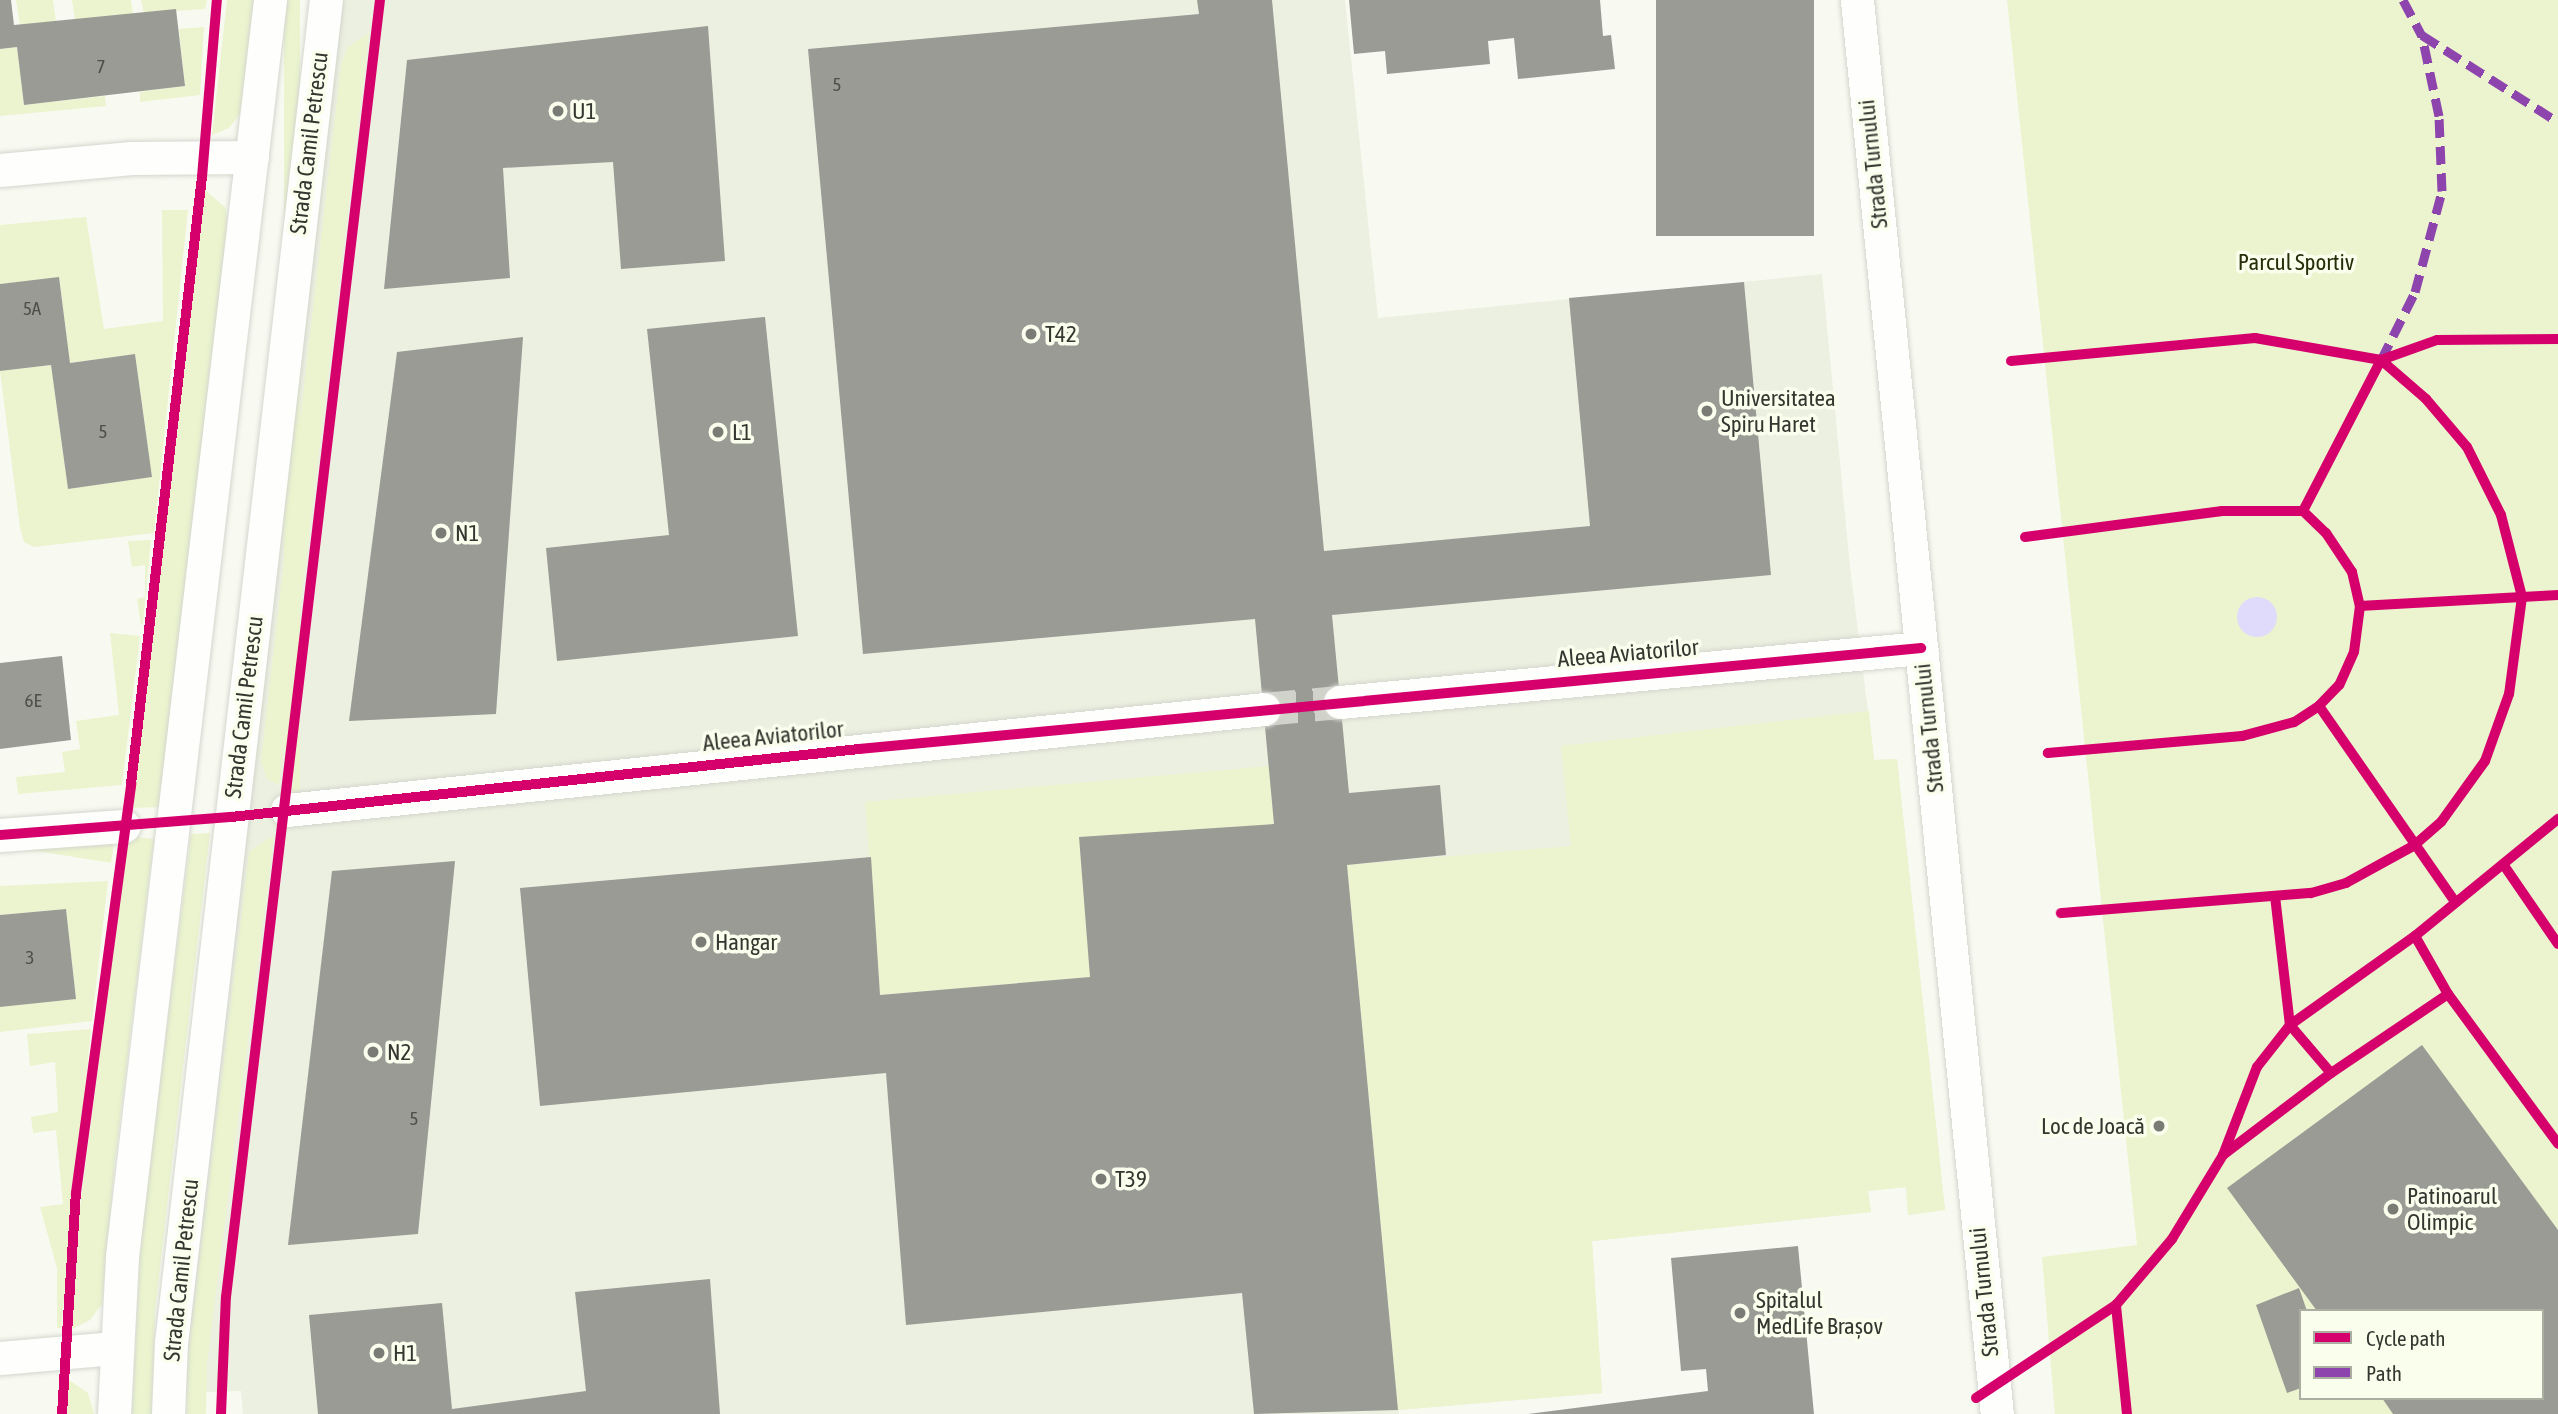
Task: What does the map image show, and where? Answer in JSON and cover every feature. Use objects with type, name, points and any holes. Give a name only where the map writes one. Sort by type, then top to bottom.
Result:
[{"type":"street","points":[[114,1414],[115,1348],[122,1256],[270,0]]},
{"type":"street","name":"Strada Camil Petrescu","points":[[168,1414],[172,1343],[326,0]]},
{"type":"street","name":"Strada Turnului","points":[[1857,0],[1997,1414]]},
{"type":"street","points":[[0,170],[131,158],[252,157]]},
{"type":"street","name":"Aleea Aviatorilor","points":[[1340,702],[1921,648]]},
{"type":"street","name":"Aleea Aviatorilor","points":[[288,810],[1264,709]]},
{"type":"street","points":[[0,835],[124,826]]},
{"type":"street","points":[[0,1358],[115,1348]]},
{"type":"shaded area","points":[[312,0],[1345,0],[1378,318],[1822,274],[1850,567],[1874,760],[1897,759],[1945,1210],[1908,1215],[1906,1187],[1868,1191],[1871,1212],[1592,1241],[1602,1393],[1399,1410],[1399,1414],[243,1414],[241,1391],[154,1394]]},
{"type":"shaded area","points":[[2257,597],[2271,603],[2277,617],[2271,631],[2257,637],[2243,631],[2237,617],[2243,603]]},
{"type":"green space","points":[[16,0],[53,0],[56,22],[20,25]]},
{"type":"green space","points":[[72,0],[131,0],[133,14],[75,20]]},
{"type":"green space","points":[[141,0],[207,0],[205,9],[144,13]]},
{"type":"green space","points":[[227,0],[256,0],[243,110],[229,128],[212,135]]},
{"type":"green space","points":[[284,0],[300,0],[300,811],[284,811]]},
{"type":"green space","name":"Parcul Sportiv","points":[[2007,0],[2558,0],[2558,1414],[2055,1414],[2042,1257],[2137,1245]]},
{"type":"green space","points":[[204,27],[200,95],[140,102],[140,92],[185,86],[179,29]]},
{"type":"green space","points":[[369,33],[279,785],[267,779],[261,761],[341,65],[348,47]]},
{"type":"green space","points":[[17,47],[24,105],[105,96],[106,106],[0,116],[0,49]]},
{"type":"green space","points":[[204,189],[226,208],[228,232],[159,807],[133,808]]},
{"type":"green space","points":[[162,210],[188,210],[154,533],[34,547],[24,542],[20,528],[0,371],[51,365],[68,489],[152,477],[135,354],[70,363],[59,278],[0,284],[0,225],[86,217],[104,329],[163,321]]},
{"type":"green space","points":[[151,540],[143,623],[141,626],[137,599],[145,597],[145,565],[132,567],[128,541]]},
{"type":"green space","points":[[110,633],[140,636],[122,785],[18,794],[16,777],[65,772],[62,752],[80,749],[76,721],[119,715]]},
{"type":"green space","points":[[1869,711],[1874,760],[1897,759],[1945,1210],[1908,1215],[1906,1187],[1868,1191],[1871,1212],[1592,1241],[1602,1393],[1398,1410],[1347,865],[1571,846],[1561,746]]},
{"type":"green space","points":[[1269,766],[1274,824],[1090,977],[880,995],[865,802]]},
{"type":"green space","points":[[1,826],[114,844],[111,863],[0,845]]},
{"type":"green space","points":[[210,833],[155,1311],[152,1414],[132,1414],[141,1235],[191,834]]},
{"type":"green space","points":[[274,835],[207,1364],[206,1414],[187,1414],[188,1357],[249,852]]},
{"type":"green space","points":[[128,836],[154,839],[115,1161],[102,1304],[90,1320],[70,1330],[78,1223]]},
{"type":"green space","points":[[108,881],[92,1021],[0,1032],[0,1007],[76,998],[66,909],[0,915],[0,886]]},
{"type":"green space","points":[[91,1029],[61,1328],[57,1328],[57,1268],[40,1207],[63,1204],[56,1130],[33,1133],[31,1117],[58,1112],[55,1062],[30,1066],[27,1034]]},
{"type":"green space","points":[[63,1376],[88,1393],[94,1414],[65,1414]]},
{"type":"building","points":[[0,0],[11,0],[14,25],[176,9],[185,86],[24,105],[17,47],[0,49]]},
{"type":"building","points":[[1197,0],[1272,0],[1324,551],[1590,526],[1569,298],[1744,282],[1771,575],[1332,615],[1349,793],[1440,785],[1446,855],[1347,865],[1398,1410],[1254,1414],[1242,1293],[906,1325],[886,1073],[540,1106],[520,888],[871,857],[880,995],[1090,977],[1079,837],[1274,824],[1255,619],[863,654],[808,49],[1199,14]]},
{"type":"building","points":[[1349,0],[1600,0],[1603,36],[1611,35],[1615,69],[1518,79],[1514,38],[1488,41],[1490,64],[1387,74],[1385,51],[1354,54]]},
{"type":"building","points":[[1656,0],[1814,0],[1814,236],[1656,236]]},
{"type":"building","name":"U1","points":[[708,26],[725,261],[621,269],[613,162],[503,168],[510,278],[384,289],[407,60]]},
{"type":"building","points":[[59,277],[70,363],[135,354],[152,477],[68,489],[51,365],[0,371],[0,284]]},
{"type":"building","name":"L1","points":[[765,317],[798,636],[557,661],[546,548],[669,535],[647,329]]},
{"type":"building","name":"N1","points":[[523,337],[496,714],[349,721],[397,352]]},
{"type":"building","points":[[62,656],[71,740],[0,749],[0,663]]},
{"type":"building","name":"N2","points":[[455,861],[418,1234],[288,1245],[332,871]]},
{"type":"building","points":[[66,909],[76,999],[0,1007],[0,915]]},
{"type":"building","name":"Patinoarul Olimpic","points":[[2422,1045],[2558,1230],[2558,1414],[2393,1414],[2383,1400],[2544,1400],[2544,1309],[2316,1309],[2227,1188]]},
{"type":"building","name":"Spitalul MedLife Brașov","points":[[1798,1246],[1814,1414],[1528,1414],[1708,1391],[1706,1369],[1681,1371],[1671,1258]]},
{"type":"building","name":"H1","points":[[710,1279],[720,1414],[318,1414],[309,1315],[442,1303],[452,1409],[586,1391],[575,1292]]},
{"type":"building","points":[[2299,1288],[2306,1309],[2299,1309],[2299,1389],[2287,1393],[2256,1305]]},
{"type":"tunnel","points":[[1264,709],[1340,702]]},
{"type":"marked path","points":[[2403,0],[2422,35],[2558,122]]},
{"type":"marked path","points":[[2381,360],[2415,292],[2442,191],[2439,116],[2422,35]]},
{"type":"cycle path","points":[[62,1414],[76,1193],[131,784],[202,177],[217,0]]},
{"type":"cycle path","points":[[221,1414],[226,1297],[380,0]]},
{"type":"cycle path","points":[[2011,361],[2255,338],[2381,360],[2426,399],[2467,447],[2501,515],[2522,597],[2509,694],[2485,761],[2441,822],[2415,845],[2346,883],[2310,893],[2061,913]]},
{"type":"cycle path","points":[[2303,511],[2381,360],[2437,340],[2558,339]]},
{"type":"cycle path","points":[[2025,537],[2222,511],[2303,511],[2326,533],[2352,572],[2360,606],[2354,652],[2339,685],[2319,706],[2294,722],[2242,736],[2048,753]]},
{"type":"cycle path","points":[[2360,606],[2558,595]]},
{"type":"cycle path","points":[[0,835],[231,817],[859,749],[1921,648]]},
{"type":"cycle path","points":[[2319,706],[2455,902]]},
{"type":"cycle path","points":[[2127,1414],[2116,1305],[2172,1239],[2223,1155],[2257,1067],[2290,1025],[2415,936],[2558,819]]},
{"type":"cycle path","points":[[2503,864],[2558,944]]},
{"type":"cycle path","points":[[2275,896],[2290,1025],[2331,1073]]},
{"type":"cycle path","points":[[2415,936],[2448,994],[2558,1144]]},
{"type":"cycle path","points":[[2223,1155],[2331,1073],[2448,994]]},
{"type":"cycle path","points":[[1976,1398],[2116,1305]]},
{"type":"place","name":"U1","points":[[558,111]]},
{"type":"place","name":"T42","points":[[1031,334]]},
{"type":"place","name":"Universitatea Spiru Haret","points":[[1707,411]]},
{"type":"place","name":"L1","points":[[718,432]]},
{"type":"place","name":"N1","points":[[441,533]]},
{"type":"place","name":"Hangar","points":[[701,942]]},
{"type":"place","name":"N2","points":[[373,1052]]},
{"type":"place","name":"Loc de Joacă","points":[[2159,1126]]},
{"type":"place","name":"T39","points":[[1101,1179]]},
{"type":"place","name":"Patinoarul Olimpic","points":[[2393,1209]]},
{"type":"place","name":"Spitalul MedLife Brașov","points":[[1740,1313]]},
{"type":"place","name":"H1","points":[[379,1353]]}]
